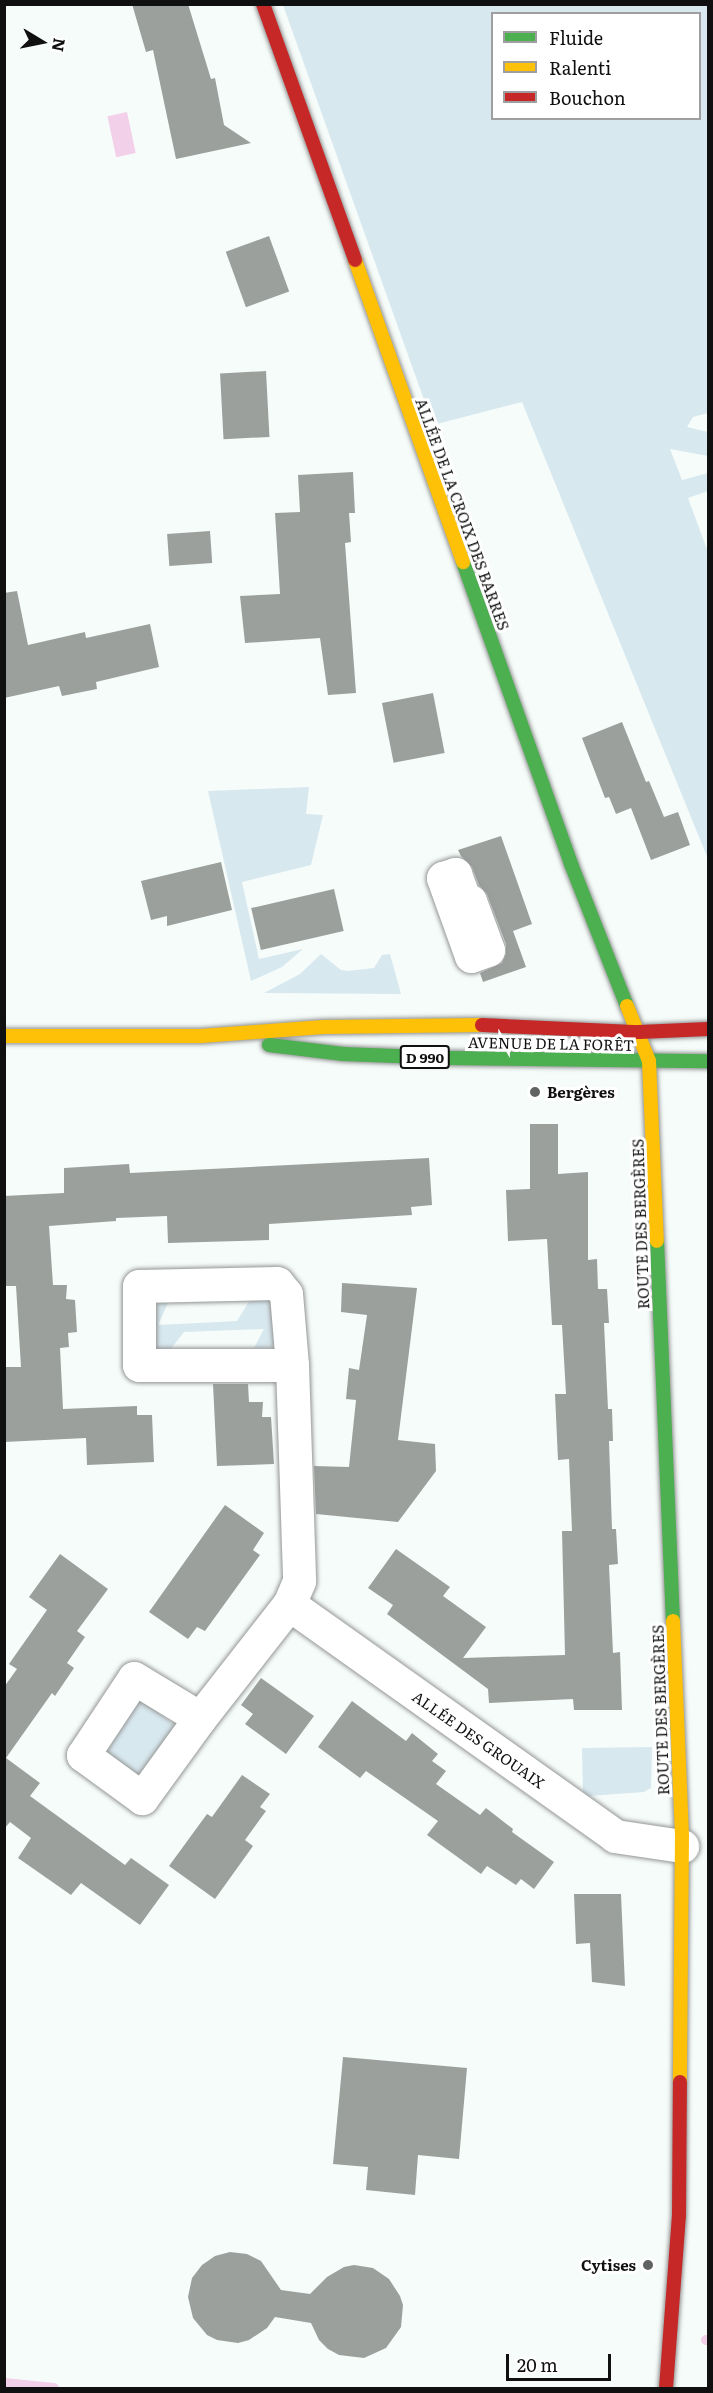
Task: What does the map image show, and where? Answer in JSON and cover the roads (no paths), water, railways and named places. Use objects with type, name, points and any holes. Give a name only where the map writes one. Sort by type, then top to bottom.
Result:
[{"type":"street","name":"ALLÉE DE LA CROIX DES BARRES","points":[[263,4],[571,864],[629,1015],[639,1032]]},
{"type":"street","name":"AVENUE DE LA FORÊT","points":[[4,1036],[201,1036],[347,1026],[474,1025],[639,1032]]},
{"type":"street","name":"D 990","points":[[639,1032],[708,1029]]},
{"type":"street","name":"ROUTE DES BERGÈRES","points":[[639,1032],[649,1061],[682,1846],[679,2215],[666,2388]]},
{"type":"street","name":"AVENUE DE LA FORÊT","points":[[201,1036],[343,1054],[649,1061]]},
{"type":"street","name":"D 990","points":[[649,1061],[708,1060]]},
{"type":"street","points":[[200,1718],[289,1604],[299,1581],[292,1365],[286,1294],[277,1284],[139,1286],[139,1365],[292,1365]]},
{"type":"street","name":"ALLÉE DES GROUAIX","points":[[289,1604],[615,1836],[682,1846]]},
{"type":"waterway","points":[[4,2383],[54,2388]]},
{"type":"place","name":"Bergères","points":[[535,1092]]},
{"type":"place","name":"Cytises","points":[[648,2265]]}]
